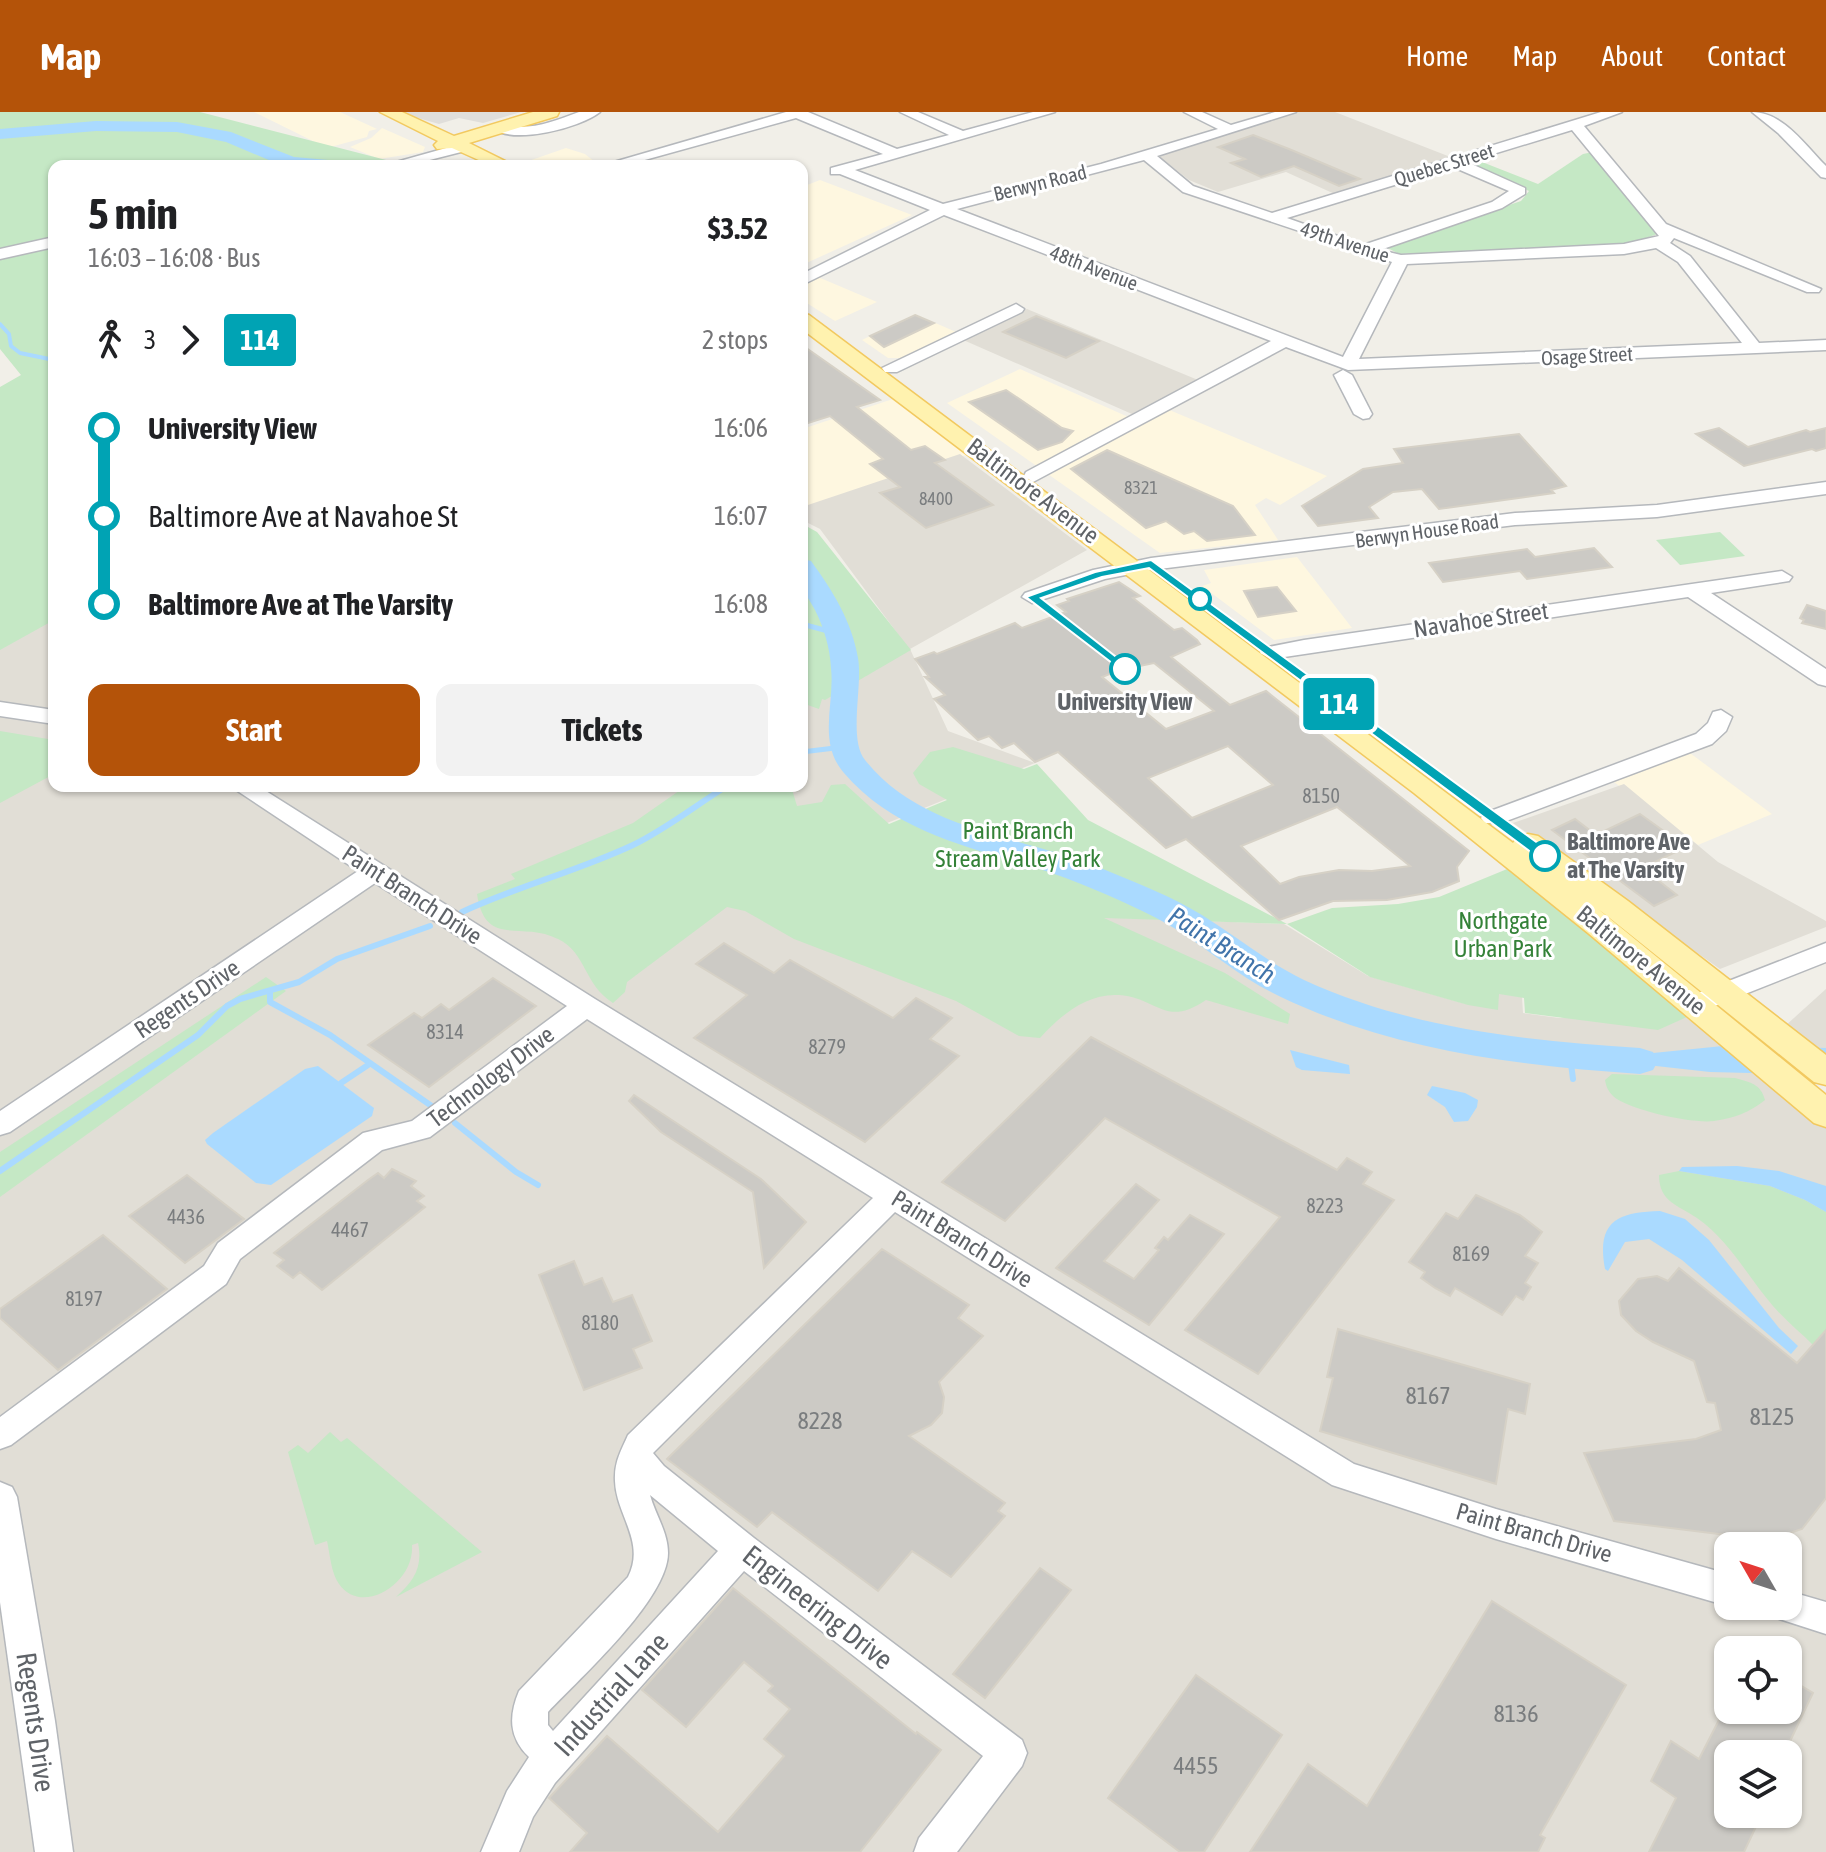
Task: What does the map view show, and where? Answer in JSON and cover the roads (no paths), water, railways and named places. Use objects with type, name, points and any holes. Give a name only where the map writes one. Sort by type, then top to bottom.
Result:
[{"type":"main road","points":[[371,112],[490,160]]},
{"type":"main road","points":[[388,112],[475,160]]},
{"type":"main road","points":[[452,146],[551,112]]},
{"type":"main road","points":[[410,122],[451,130],[499,128]]},
{"type":"main road","points":[[499,128],[490,134],[485,146],[500,160]]},
{"type":"main road","name":"Baltimore Avenue","points":[[808,310],[891,368],[1033,476],[1424,787],[1710,998],[1780,1034],[1826,1073]]},
{"type":"main road","name":"Baltimore Avenue","points":[[808,323],[1143,566],[1271,653],[1493,818],[1710,998],[1730,1033],[1826,1114]]},
{"type":"street","points":[[499,128],[513,133],[528,131],[593,112]]},
{"type":"street","points":[[628,160],[798,112],[896,154],[1048,112]]},
{"type":"street","points":[[907,112],[962,136]]},
{"type":"street","points":[[1191,112],[1229,129]]},
{"type":"street","name":"Berwyn Road","points":[[808,277],[941,210],[1289,112]]},
{"type":"street","name":"Quebec Street","points":[[1272,218],[1615,112]]},
{"type":"street","points":[[1759,112],[1783,130],[1826,174]]},
{"type":"street","points":[[1575,124],[1660,236],[1684,259],[1754,347]]},
{"type":"street","points":[[408,160],[452,146]]},
{"type":"street","name":"48th Avenue","points":[[896,154],[835,172],[941,210],[1341,367]]},
{"type":"street","name":"49th Avenue","points":[[1146,154],[1183,186],[1363,250],[1401,260],[1624,249],[1660,236]]},
{"type":"street","points":[[1363,250],[1497,205],[1520,191],[1454,162]]},
{"type":"street","points":[[1660,236],[1813,289]]},
{"type":"street","points":[[0,254],[48,243]]},
{"type":"street","points":[[1363,414],[1341,367],[1401,260]]},
{"type":"street","points":[[891,368],[1016,309]]},
{"type":"street","points":[[1033,476],[1283,342]]},
{"type":"street","name":"Osage Street","points":[[1341,367],[1363,373],[1370,366],[1826,345]]},
{"type":"street","name":"Berwyn House Road","points":[[1032,597],[1088,578],[1143,566],[1515,519],[1648,512],[1826,488]]},
{"type":"street","name":"Navahoe Street","points":[[1271,653],[1782,577]]},
{"type":"street","points":[[1692,590],[1826,679]]},
{"type":"street","points":[[0,709],[48,716]]},
{"type":"street","points":[[1493,818],[1704,739],[1718,726],[1721,717]]},
{"type":"street","name":"Paint Branch Drive","points":[[251,792],[586,1006],[1344,1475],[1496,1524],[1714,1586]]},
{"type":"street","name":"Regents Drive","points":[[0,1125],[374,872]]},
{"type":"street","points":[[1710,998],[1826,952]]},
{"type":"street","name":"Technology Drive","points":[[0,1435],[215,1275],[234,1247],[373,1141],[420,1130],[586,1006]]},
{"type":"street","points":[[554,1756],[532,1735],[527,1724],[532,1703],[640,1588],[653,1566],[650,1539],[629,1485],[634,1455],[648,1435],[893,1196]]},
{"type":"street","name":"Engineering Drive","points":[[634,1455],[652,1476],[742,1549],[1009,1753],[933,1852]]},
{"type":"street","name":"Regents Drive","points":[[0,1497],[37,1721],[54,1852]]},
{"type":"street","name":"Industrial Lane","points":[[500,1852],[520,1804],[554,1756],[742,1549]]},
{"type":"street","points":[[1802,1611],[1826,1618]]},
{"type":"water","points":[[1733,1045],[1826,1048],[1826,1075],[1710,1072],[1593,1059]]},
{"type":"water","points":[[1290,1050],[1349,1065],[1350,1074],[1302,1070],[1296,1067]]},
{"type":"water","points":[[318,1066],[374,1108],[372,1116],[271,1185],[256,1183],[207,1144],[205,1140],[213,1133],[305,1069]]},
{"type":"water","points":[[1432,1086],[1465,1093],[1478,1100],[1468,1121],[1454,1122],[1445,1107],[1427,1095]]},
{"type":"water","points":[[1737,1166],[1779,1171],[1826,1186],[1826,1212],[1770,1186],[1679,1171],[1682,1167]]},
{"type":"water","points":[[1660,1211],[1685,1219],[1709,1240],[1779,1328],[1798,1346],[1791,1354],[1682,1260],[1649,1239],[1625,1242],[1608,1271],[1605,1269],[1604,1240],[1613,1222],[1632,1214]]},
{"type":"waterway","name":"Paint Branch","points":[[0,134],[96,126],[177,127],[231,137],[285,160]]},
{"type":"waterway","points":[[0,324],[9,334],[11,346],[20,353],[48,359]]},
{"type":"waterway","name":"Paint Branch","points":[[808,575],[826,603],[841,643],[846,672],[843,734],[847,756],[880,790],[909,812],[959,834],[1065,866],[1146,900],[1190,923],[1278,981],[1372,1019],[1509,1048],[1640,1061]]},
{"type":"waterway","points":[[808,626],[839,634]]},
{"type":"waterway","points":[[808,751],[843,747]]},
{"type":"waterway","points":[[462,912],[633,845],[718,792]]},
{"type":"waterway","points":[[0,1171],[198,1035],[227,1006],[240,999],[299,982],[337,959],[430,926]]},
{"type":"waterway","points":[[270,991],[270,1002],[330,1035],[433,1107]]},
{"type":"waterway","points":[[1570,1056],[1573,1079]]},
{"type":"waterway","points":[[341,1083],[368,1065]]},
{"type":"waterway","points":[[455,1123],[516,1172],[538,1185]]},
{"type":"place","name":"University View","points":[[1125,669]]},
{"type":"place","name":"Baltimore Ave at The Varsity","points":[[1545,856]]},
{"type":"park label","name":"Paint Branch Stream Valley Park","points":[[1018,845]]},
{"type":"park label","name":"Northgate Urban Park","points":[[1503,935]]}]
